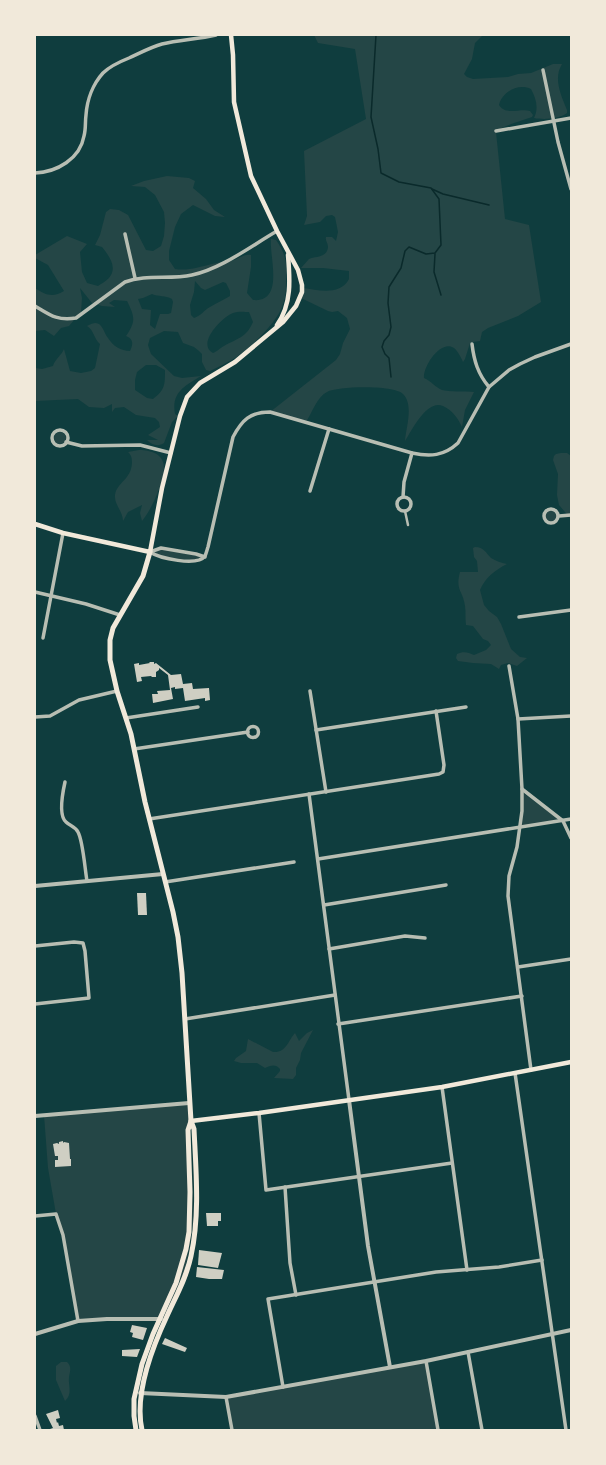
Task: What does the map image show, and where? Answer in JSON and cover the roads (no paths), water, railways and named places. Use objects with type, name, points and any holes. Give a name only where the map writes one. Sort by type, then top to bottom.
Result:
[{"type":"main road","points":[[142,1430],[140,1415],[142,1393],[155,1346],[183,1282],[195,1232],[196,1180],[194,1129],[191,1121],[185,1019],[178,937],[149,819],[134,749],[117,690],[109,649],[113,628],[143,576],[150,552],[183,405],[194,388],[200,383],[236,362],[270,334],[290,315],[302,295],[302,285],[298,270],[277,231],[251,176],[234,102],[234,55],[231,35]]},
{"type":"main road","points":[[270,334],[285,311],[289,293],[288,253]]},
{"type":"main road","points":[[35,524],[63,533],[150,552]]},
{"type":"main road","points":[[191,1121],[259,1113],[442,1087],[571,1062]]},
{"type":"main road","points":[[136,1430],[134,1416],[136,1392],[142,1364],[159,1319],[177,1280],[189,1232],[190,1192],[188,1130],[191,1121]]},
{"type":"street","points":[[35,173],[47,172],[62,166],[70,161],[78,151],[84,138],[85,116],[89,99],[98,78],[108,69],[145,50],[162,44],[216,35]]},
{"type":"street","points":[[543,70],[553,121],[571,188]]},
{"type":"street","points":[[496,131],[571,118]]},
{"type":"street","points":[[35,306],[57,318],[67,320],[76,318],[116,288],[135,278],[177,278],[199,274],[222,263],[277,231]]},
{"type":"street","points":[[125,234],[135,278]]},
{"type":"street","points":[[472,344],[478,371],[482,379],[489,387]]},
{"type":"street","points":[[150,552],[155,555],[189,562],[198,561],[204,557],[208,547],[233,437],[239,426],[247,418],[255,414],[270,412],[412,453],[437,455],[454,447],[462,437],[489,387],[509,370],[535,357],[571,344]]},
{"type":"street","points":[[310,491],[329,429]]},
{"type":"street","points":[[66,442],[67,435],[64,432],[57,431],[53,434],[52,439],[55,444],[62,445],[66,442],[82,446],[140,445],[171,453]]},
{"type":"street","points":[[405,511],[401,510],[398,506],[398,502],[403,497],[404,482],[412,453]]},
{"type":"street","points":[[403,497],[409,499],[411,503],[409,509],[405,511]]},
{"type":"street","points":[[550,508],[557,511],[559,516],[556,522],[551,523],[547,522],[544,516],[546,511],[550,508]]},
{"type":"street","points":[[405,511],[408,525]]},
{"type":"street","points":[[559,516],[571,515]]},
{"type":"street","points":[[43,638],[63,533]]},
{"type":"street","points":[[150,552],[161,548],[196,554],[204,557]]},
{"type":"street","points":[[35,592],[86,604],[120,615]]},
{"type":"street","points":[[519,617],[571,610]]},
{"type":"street","points":[[509,666],[518,719],[522,811],[517,847],[509,876],[508,886],[531,1070]]},
{"type":"street","points":[[35,717],[50,716],[80,700],[117,690]]},
{"type":"street","points":[[310,691],[326,792]]},
{"type":"street","points":[[126,718],[198,707]]},
{"type":"street","points":[[316,730],[466,707]]},
{"type":"street","points":[[149,819],[439,774],[443,772],[444,765],[436,712]]},
{"type":"street","points":[[518,719],[571,716]]},
{"type":"street","points":[[134,749],[248,732]]},
{"type":"street","points":[[65,782],[62,796],[63,818],[79,833],[87,881]]},
{"type":"street","points":[[522,789],[563,821],[571,838]]},
{"type":"street","points":[[310,794],[348,1100],[375,1282],[390,1368]]},
{"type":"street","points":[[318,859],[571,819]]},
{"type":"street","points":[[165,882],[294,862]]},
{"type":"street","points":[[35,886],[163,874]]},
{"type":"street","points":[[324,905],[446,885]]},
{"type":"street","points":[[329,949],[405,936],[425,938]]},
{"type":"street","points":[[35,946],[74,942],[83,943],[90,998],[35,1004]]},
{"type":"street","points":[[518,967],[571,959]]},
{"type":"street","points":[[185,1019],[335,995]]},
{"type":"street","points":[[338,1024],[522,996]]},
{"type":"street","points":[[515,1073],[566,1430]]},
{"type":"street","points":[[442,1087],[467,1270]]},
{"type":"street","points":[[35,1116],[190,1103]]},
{"type":"street","points":[[259,1113],[266,1190],[452,1163]]},
{"type":"street","points":[[285,1187],[290,1263],[296,1295]]},
{"type":"street","points":[[35,1216],[56,1214],[62,1235],[78,1321]]},
{"type":"street","points":[[283,1387],[268,1299],[436,1272],[499,1267],[542,1260]]},
{"type":"street","points":[[35,1334],[78,1321],[107,1319],[166,1319]]},
{"type":"street","points":[[136,1392],[226,1397],[390,1368],[571,1330]]},
{"type":"street","points":[[468,1352],[482,1430]]},
{"type":"street","points":[[426,1361],[438,1430]]},
{"type":"street","points":[[226,1397],[232,1430]]},
{"type":"street","points":[[35,1416],[40,1430]]},
{"type":"waterway","points":[[376,35],[371,117],[378,149],[381,173],[399,182],[431,188],[439,199],[441,245],[435,253],[426,254],[409,247],[405,251],[401,268],[389,287],[388,303],[391,327],[389,335],[384,341],[382,347],[385,354],[389,358],[391,377]]},
{"type":"waterway","points":[[432,189],[443,194],[489,205]]},
{"type":"waterway","points":[[435,254],[434,272],[441,295]]}]
